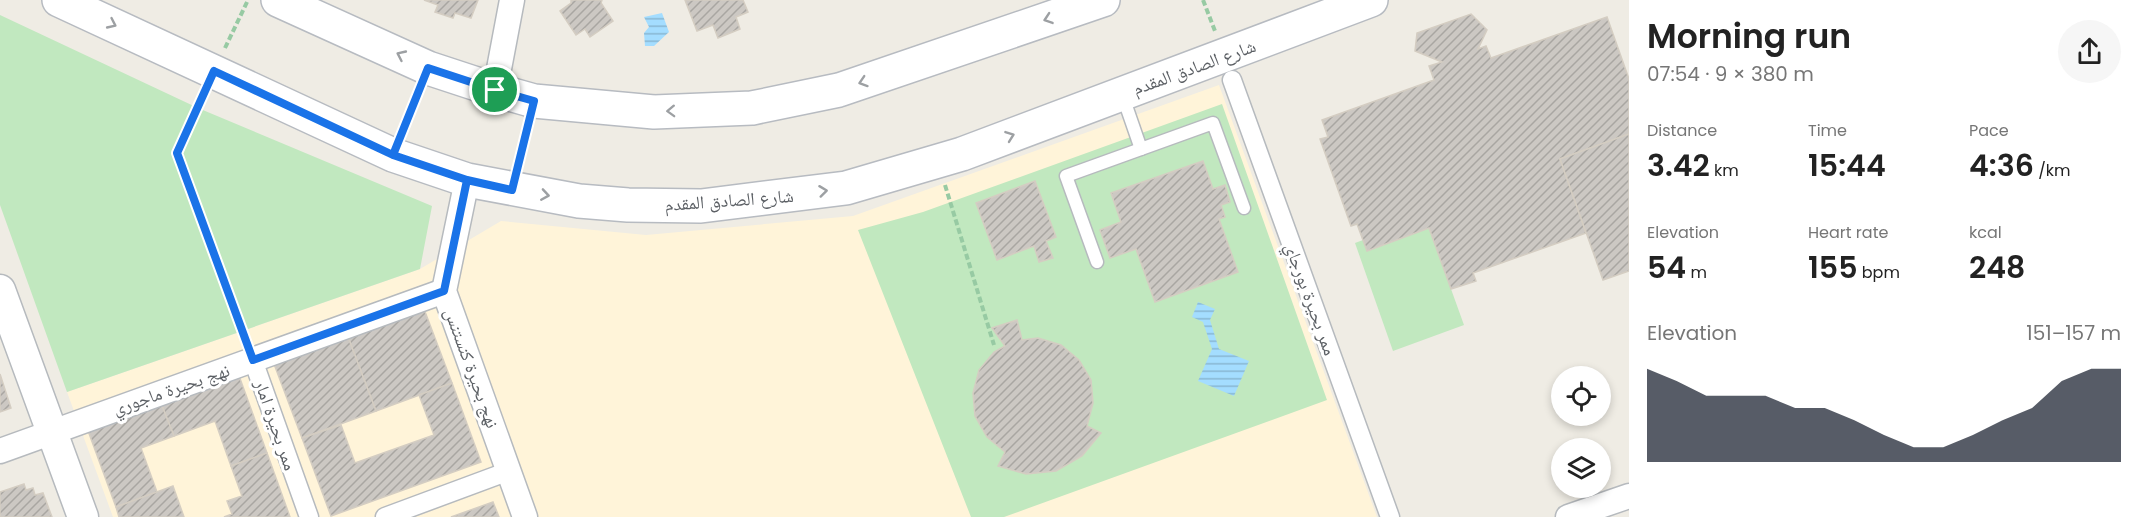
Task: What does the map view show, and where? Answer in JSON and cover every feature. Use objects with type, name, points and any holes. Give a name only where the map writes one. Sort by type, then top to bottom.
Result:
[{"type":"main road","name":"شارع الصادق المقدم","points":[[59,0],[393,155],[467,180],[579,201],[628,205],[701,206],[846,188],[937,161],[1371,0]]},
{"type":"main road","points":[[278,0],[428,68],[495,90],[534,101],[654,112],[752,108],[839,90],[1103,0]]},
{"type":"street","points":[[495,90],[512,0]]},
{"type":"street","name":"ممر بحيرة بورجاي","points":[[1232,80],[1390,517]]},
{"type":"street","name":"نهج بحيرة كنستنس","points":[[467,180],[444,291],[525,517]]},
{"type":"street","points":[[0,290],[83,517]]},
{"type":"street","name":"نهج بحيرة ماجوري","points":[[0,451],[444,291]]},
{"type":"street","name":"ممر بحيرة امار","points":[[253,360],[309,517]]},
{"type":"street","points":[[385,517],[509,471]]},
{"type":"street","points":[[1568,517],[1629,496]]},
{"type":"lane","points":[[1122,94],[1141,149]]},
{"type":"lane","points":[[1097,262],[1066,176],[1213,123],[1244,208]]},
{"type":"path","name":"ممر بحيرة امار","points":[[248,0],[177,153],[253,360]]},
{"type":"path","points":[[393,155],[428,68]]},
{"type":"path","points":[[512,190],[534,101]]},
{"type":"path","points":[[937,161],[994,345]]},
{"type":"shaded area","points":[[1219,85],[1377,517],[113,517],[67,392],[420,269],[501,221],[646,235],[853,216]]},
{"type":"green space","points":[[0,15],[198,108],[432,206],[420,269],[67,392],[0,205]]},
{"type":"green space","points":[[1222,104],[1327,400],[1004,517],[971,517],[858,230],[923,212]]},
{"type":"green space","points":[[1429,228],[1464,325],[1393,351],[1355,243],[1363,240],[1368,251]]},
{"type":"water","points":[[662,13],[669,32],[654,46],[645,46],[644,33],[649,27],[644,17]]},
{"type":"water","points":[[1198,302],[1215,309],[1210,320],[1219,349],[1249,361],[1234,396],[1198,381],[1212,349],[1203,322],[1192,317]]},
{"type":"building","points":[[424,0],[478,0],[471,18],[455,13],[453,18],[435,12],[438,5]]},
{"type":"building","points":[[571,0],[602,0],[601,3],[613,21],[590,37],[585,29],[576,35],[560,11],[571,3]]},
{"type":"building","points":[[685,0],[743,0],[748,12],[736,17],[740,29],[718,38],[713,25],[697,31]]},
{"type":"building","points":[[1471,14],[1487,30],[1478,49],[1486,46],[1491,58],[1607,17],[1629,79],[1629,134],[1560,159],[1586,233],[1473,273],[1476,281],[1451,289],[1429,228],[1367,251],[1357,224],[1351,226],[1320,139],[1328,137],[1322,120],[1434,80],[1429,66],[1442,62],[1415,51],[1417,33]]},
{"type":"building","points":[[1629,134],[1629,271],[1603,280],[1560,159]]},
{"type":"building","points":[[1203,161],[1213,189],[1225,185],[1230,202],[1221,205],[1225,217],[1219,219],[1238,272],[1155,302],[1136,249],[1110,258],[1100,230],[1121,222],[1111,193]]},
{"type":"building","points":[[1035,181],[1056,237],[1046,241],[1053,258],[1039,262],[1034,246],[997,260],[976,203]]},
{"type":"building","points":[[424,309],[452,383],[376,411],[348,337]]},
{"type":"building","points":[[1017,320],[1022,340],[1038,338],[1061,345],[1079,360],[1091,380],[1093,403],[1087,426],[1101,433],[1082,456],[1056,471],[1026,474],[998,466],[1005,452],[987,437],[975,416],[973,393],[979,370],[994,352],[1005,346],[992,328]]},
{"type":"building","points":[[348,337],[376,411],[302,438],[274,364]]},
{"type":"building","points":[[238,373],[267,453],[231,466],[215,421],[174,436],[160,401]]},
{"type":"building","points":[[0,374],[11,408],[0,412]]},
{"type":"building","points":[[452,383],[481,462],[331,516],[302,438],[341,425],[355,463],[434,435],[419,395]]},
{"type":"building","points":[[160,401],[174,436],[141,448],[157,492],[116,507],[87,428]]},
{"type":"building","points":[[267,453],[290,517],[224,517],[232,514],[227,501],[242,496],[231,466]]},
{"type":"building","points":[[24,484],[26,490],[33,488],[35,495],[43,493],[52,517],[0,517],[0,492]]},
{"type":"building","points":[[173,486],[184,517],[119,517],[116,507]]},
{"type":"building","points":[[493,502],[499,517],[451,517]]},
{"type":"route","points":[[495,90],[428,68],[393,155],[467,180],[444,291],[253,360],[177,153],[214,71],[393,155],[467,180],[512,190],[534,101],[495,90]]}]
